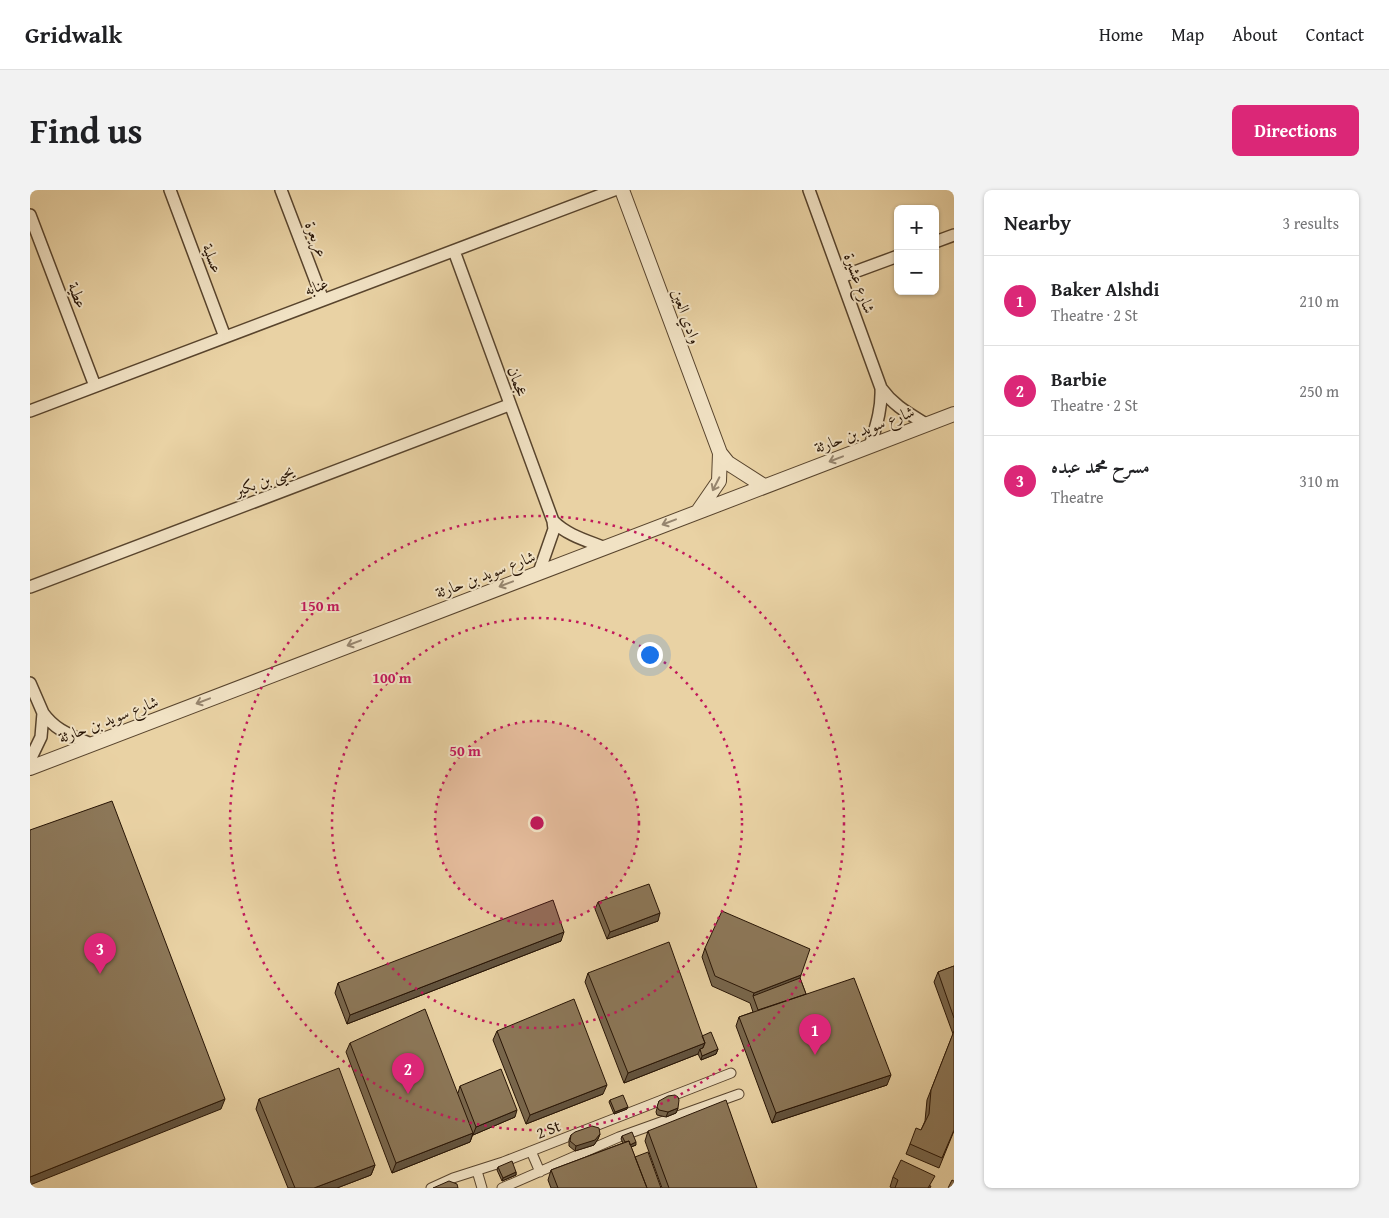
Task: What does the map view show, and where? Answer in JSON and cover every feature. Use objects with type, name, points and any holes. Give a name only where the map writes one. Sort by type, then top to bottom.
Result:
[{"type":"street","name":"عسلية","points":[[170,190],[225,337]]},
{"type":"street","name":"عريعرة","points":[[281,190],[323,300]]},
{"type":"street","name":"عنابه","points":[[30,410],[454,252],[614,190]]},
{"type":"street","name":"وادي العين","points":[[622,190],[720,453],[719,481],[699,510]]},
{"type":"street","name":"شارع عشيرة","points":[[809,190],[881,388],[890,401],[926,424]]},
{"type":"street","name":"عطية","points":[[30,215],[34,234],[95,386]]},
{"type":"street","points":[[939,241],[954,235]]},
{"type":"street","name":"عجمان","points":[[454,252],[553,521]]},
{"type":"street","points":[[841,277],[894,257]]},
{"type":"street","name":"شارع عشيرة","points":[[870,446],[880,418],[881,388]]},
{"type":"street","name":"يحيى بن بكير","points":[[30,586],[509,405]]},
{"type":"street","name":"شارع سويد بن حارثة","points":[[30,768],[699,510],[954,414]]},
{"type":"street","name":"وادي العين","points":[[720,453],[728,463],[764,486]]},
{"type":"street","points":[[553,521],[561,529],[603,547]]},
{"type":"street","points":[[539,572],[554,529],[553,521]]},
{"type":"street","points":[[30,683],[50,724],[91,744]]},
{"type":"street","points":[[30,760],[41,737],[43,713]]},
{"type":"street","name":"2 St","points":[[430,1188],[453,1178],[532,1151],[731,1073]]},
{"type":"street","points":[[502,1188],[513,1186],[540,1172],[627,1134],[739,1094]]},
{"type":"street","points":[[620,1117],[627,1134]]},
{"type":"street","points":[[532,1151],[540,1172]]},
{"type":"street","points":[[477,1171],[482,1188]]},
{"type":"building","points":[[112,801],[225,1099],[30,1177],[30,830]]},
{"type":"building","points":[[649,884],[660,913],[610,932],[598,902]]},
{"type":"building","points":[[553,900],[564,932],[350,1015],[338,983]]},
{"type":"building","points":[[722,911],[810,949],[801,975],[754,993],[715,976],[705,948]]},
{"type":"building","points":[[669,942],[705,1043],[628,1073],[588,973]]},
{"type":"building","points":[[954,966],[954,1018],[938,972]]},
{"type":"building","points":[[800,978],[806,994],[758,1010],[753,996]]},
{"type":"building","points":[[854,978],[891,1075],[776,1113],[739,1017]]},
{"type":"building","points":[[574,999],[607,1085],[530,1115],[497,1031]]},
{"type":"building","points":[[425,1009],[473,1133],[396,1163],[350,1043]]},
{"type":"building","points":[[954,1031],[954,1130],[942,1158],[910,1144],[916,1128],[921,1130],[929,1114],[931,1090]]},
{"type":"building","points":[[711,1032],[718,1049],[702,1056],[700,1049],[703,1048],[705,1043],[702,1036]]},
{"type":"building","points":[[339,1068],[375,1165],[314,1188],[295,1188],[259,1099]]},
{"type":"building","points":[[501,1069],[517,1110],[476,1127],[460,1086]]},
{"type":"building","points":[[623,1095],[628,1107],[615,1112],[610,1100]]},
{"type":"building","points":[[675,1095],[679,1100],[678,1108],[668,1112],[659,1110],[657,1107],[659,1101],[668,1096]]},
{"type":"building","points":[[726,1100],[757,1188],[669,1188],[648,1131]]},
{"type":"building","points":[[592,1126],[599,1128],[600,1134],[595,1140],[576,1146],[570,1141],[571,1135],[575,1132]]},
{"type":"building","points":[[632,1132],[636,1142],[630,1145],[629,1141],[625,1142],[622,1136]]},
{"type":"building","points":[[629,1141],[647,1188],[558,1188],[551,1170]]},
{"type":"building","points":[[648,1152],[661,1188],[647,1188],[635,1157]]},
{"type":"building","points":[[901,1160],[935,1176],[928,1188],[895,1188],[898,1180],[893,1177]]},
{"type":"building","points":[[512,1161],[516,1172],[503,1178],[498,1167]]},
{"type":"building","points":[[952,1180],[954,1181],[954,1188],[948,1188]]},
{"type":"building","points":[[449,1181],[457,1184],[458,1188],[433,1188]]},
{"type":"place","name":"مسرح محمد عبده","points":[[100,974]]},
{"type":"place","name":"Baker Alshdi","points":[[815,1055]]},
{"type":"place","name":"Barbie","points":[[408,1094]]}]
